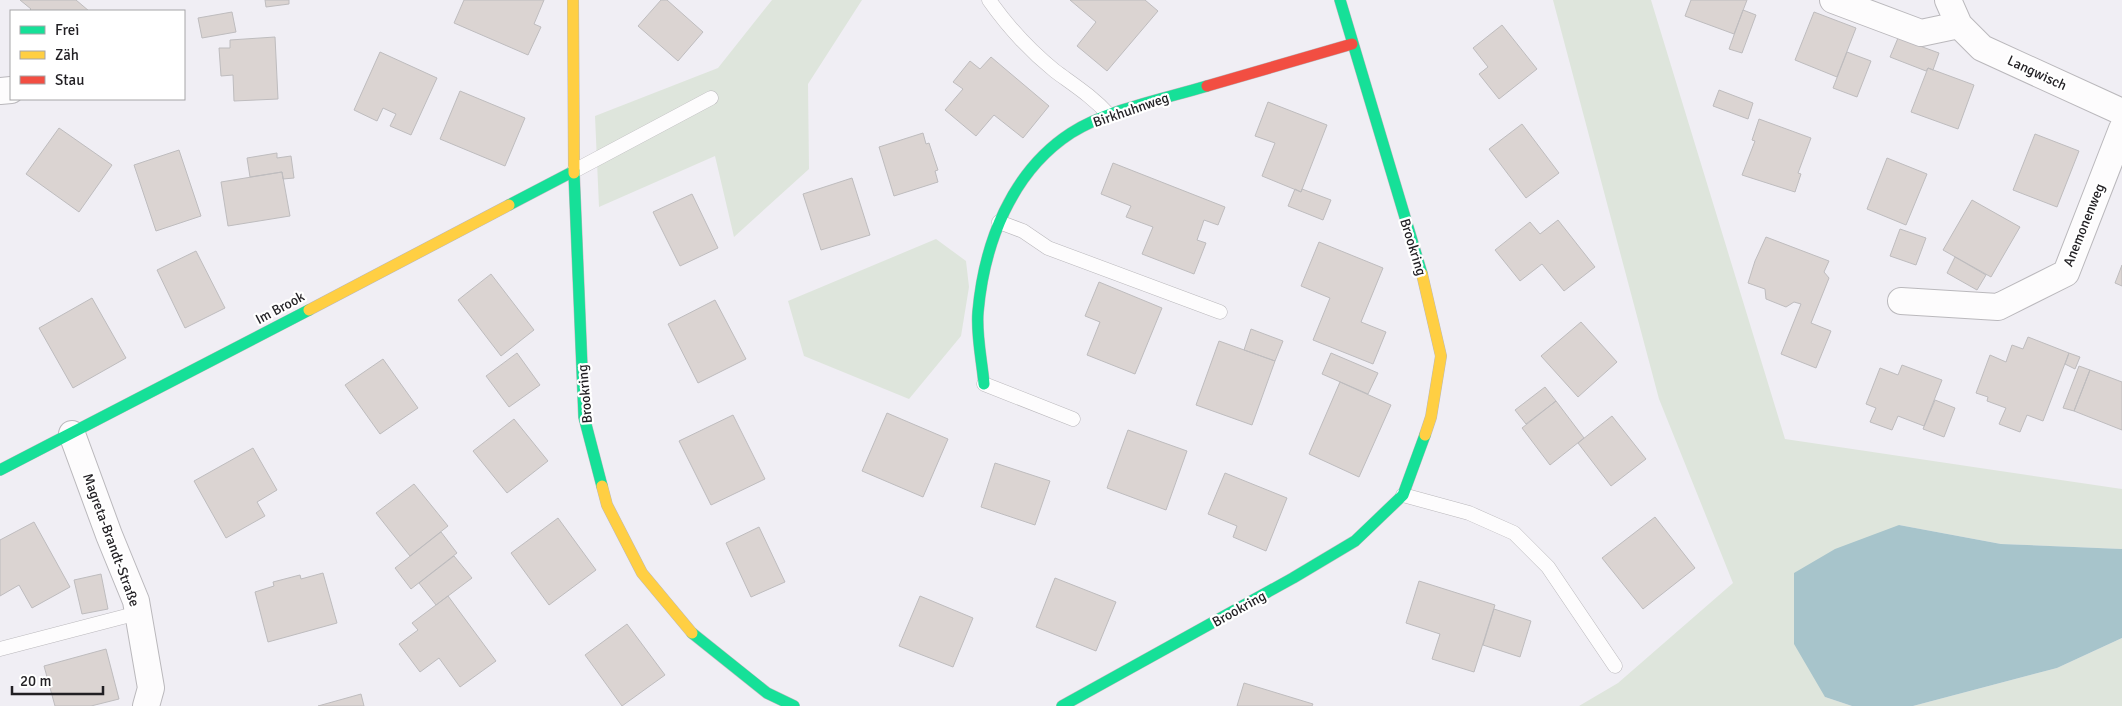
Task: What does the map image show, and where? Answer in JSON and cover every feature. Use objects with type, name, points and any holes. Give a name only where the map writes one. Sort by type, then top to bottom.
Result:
[{"type":"street","name":"Brookring","points":[[574,0],[574,171],[584,417],[607,506],[642,573],[687,629],[767,693],[794,706]]},
{"type":"street","name":"Brookring","points":[[1062,706],[1356,541],[1403,495],[1432,417],[1441,356],[1427,292],[1340,0]]},
{"type":"street","points":[[1833,0],[1921,33],[1959,25]]},
{"type":"street","name":"Langwisch","points":[[1948,0],[1959,25],[1982,48],[2122,112]]},
{"type":"street","name":"Birkhuhnweg","points":[[984,384],[978,314],[985,267],[999,222],[1016,190],[1034,165],[1072,133],[1110,115],[1352,44]]},
{"type":"street","name":"Anemonenweg","points":[[1901,301],[1998,307],[2066,272],[2122,129]]},
{"type":"street","name":"Im Brook","points":[[0,470],[574,171]]},
{"type":"street","name":"Magreta-Brandt-Straße","points":[[72,434],[109,535],[136,601],[151,688],[146,706]]},
{"type":"lane","points":[[988,0],[1016,36],[1054,70],[1095,100],[1110,115]]},
{"type":"lane","points":[[574,171],[711,98]]},
{"type":"lane","points":[[999,222],[1023,231],[1048,248],[1220,312]]},
{"type":"lane","name":"Birkhuhnweg","points":[[984,384],[1073,419]]},
{"type":"lane","points":[[1403,495],[1469,513],[1514,532],[1548,568],[1615,666]]},
{"type":"lane","points":[[0,650],[138,613]]},
{"type":"shaded area","points":[[772,0],[862,0],[808,84],[809,169],[734,237],[715,156],[599,207],[595,116],[718,68]]},
{"type":"shaded area","points":[[1553,0],[1651,0],[1785,439],[2122,489],[2122,549],[2001,544],[1899,525],[1825,697],[1852,706],[1579,706],[1618,683],[1733,583],[1659,399]]},
{"type":"shaded area","points":[[936,239],[966,261],[969,287],[961,336],[909,399],[804,356],[788,301]]},
{"type":"shaded area","points":[[2122,638],[2122,706],[1913,706],[2057,668]]},
{"type":"water","points":[[1899,525],[2001,544],[2122,549],[2122,638],[2057,668],[1913,706],[1852,706],[1825,697],[1794,644],[1794,573],[1835,549]]},
{"type":"building","points":[[20,0],[76,0],[88,10],[30,10]]},
{"type":"building","points":[[265,0],[289,0],[289,4],[266,7]]},
{"type":"building","points":[[464,0],[544,0],[534,24],[541,27],[528,55],[454,23]]},
{"type":"building","points":[[661,0],[667,0],[703,32],[678,61],[638,26]]},
{"type":"building","points":[[1070,0],[1145,0],[1158,11],[1107,71],[1077,46],[1096,22]]},
{"type":"building","points":[[1691,0],[1747,0],[1734,34],[1685,16]]},
{"type":"building","points":[[1743,10],[1756,15],[1742,53],[1729,49]]},
{"type":"building","points":[[232,12],[236,32],[202,38],[198,18]]},
{"type":"building","points":[[1814,12],[1856,28],[1837,77],[1795,60]]},
{"type":"building","points":[[1502,25],[1537,69],[1499,99],[1479,74],[1488,67],[1473,48]]},
{"type":"building","points":[[275,37],[278,99],[234,101],[233,75],[221,76],[219,48],[230,48],[230,40]]},
{"type":"building","points":[[1898,38],[1939,53],[1933,70],[1928,68],[1926,71],[1890,57]]},
{"type":"building","points":[[380,52],[437,78],[411,135],[390,126],[396,114],[383,108],[377,121],[354,110]]},
{"type":"building","points":[[1847,52],[1871,61],[1857,97],[1833,88]]},
{"type":"building","points":[[991,57],[1049,106],[1023,138],[994,115],[976,136],[945,110],[963,89],[953,82],[970,61],[980,69]]},
{"type":"building","points":[[1928,68],[1974,85],[1958,129],[1911,112]]},
{"type":"building","points":[[1719,90],[1753,103],[1748,119],[1713,106]]},
{"type":"building","points":[[460,91],[525,118],[505,166],[440,139]]},
{"type":"building","points":[[1268,102],[1327,125],[1301,192],[1262,176],[1275,143],[1255,136]]},
{"type":"building","points":[[1759,119],[1811,138],[1798,173],[1801,174],[1795,192],[1742,175],[1755,141],[1752,140]]},
{"type":"building","points":[[1522,124],[1559,173],[1526,198],[1489,149]]},
{"type":"building","points":[[59,128],[112,165],[79,212],[26,174]]},
{"type":"building","points":[[923,133],[926,144],[929,143],[938,170],[935,171],[938,182],[894,196],[879,147]]},
{"type":"building","points":[[2035,134],[2079,151],[2057,207],[2013,190]]},
{"type":"building","points":[[179,150],[201,216],[156,231],[134,165]]},
{"type":"building","points":[[277,153],[277,158],[291,156],[294,178],[283,179],[282,172],[250,177],[247,158]]},
{"type":"building","points":[[1887,158],[1927,174],[1906,225],[1867,209]]},
{"type":"building","points":[[1113,163],[1225,207],[1218,225],[1204,220],[1197,240],[1206,243],[1194,274],[1142,254],[1153,227],[1126,217],[1131,206],[1101,194]]},
{"type":"building","points":[[282,172],[290,216],[228,226],[221,182]]},
{"type":"building","points":[[852,178],[870,235],[821,250],[803,194]]},
{"type":"building","points":[[1295,189],[1301,192],[1302,189],[1331,200],[1323,220],[1288,206]]},
{"type":"building","points":[[692,194],[718,248],[680,266],[653,212]]},
{"type":"building","points":[[1972,200],[2020,227],[1991,277],[1943,250]]},
{"type":"building","points":[[1558,220],[1595,267],[1564,291],[1542,264],[1520,281],[1495,250],[1530,222],[1540,234]]},
{"type":"building","points":[[1900,229],[1926,238],[1916,265],[1890,256]]},
{"type":"building","points":[[1766,237],[1829,261],[1824,272],[1829,278],[1811,323],[1831,331],[1816,368],[1781,354],[1801,304],[1794,302],[1786,307],[1766,299],[1765,289],[1748,283]]},
{"type":"building","points":[[1319,242],[1383,268],[1361,322],[1386,332],[1373,364],[1313,340],[1330,298],[1301,286]]},
{"type":"building","points":[[196,251],[225,308],[185,328],[157,270]]},
{"type":"building","points":[[1955,257],[1986,275],[1977,290],[1947,273]]},
{"type":"building","points":[[2122,265],[2122,286],[2115,283]]},
{"type":"building","points":[[491,274],[534,330],[501,356],[458,300]]},
{"type":"building","points":[[1099,282],[1162,308],[1135,374],[1087,355],[1100,322],[1085,316]]},
{"type":"building","points":[[92,298],[126,358],[73,388],[39,328]]},
{"type":"building","points":[[715,300],[746,359],[698,383],[668,324]]},
{"type":"building","points":[[1581,322],[1617,362],[1578,397],[1541,356]]},
{"type":"building","points":[[1251,329],[1283,341],[1275,361],[1244,350]]},
{"type":"building","points":[[2028,337],[2069,353],[2043,421],[2027,415],[2020,432],[1999,424],[2006,408],[1987,401],[1988,397],[1976,393],[1990,355],[2006,362],[2012,345],[2023,349]]},
{"type":"building","points":[[1219,341],[1275,361],[1252,425],[1196,405]]},
{"type":"building","points":[[517,353],[540,385],[509,407],[486,376]]},
{"type":"building","points":[[1331,353],[1378,373],[1368,394],[1322,374]]},
{"type":"building","points":[[2069,353],[2080,357],[2075,369],[2065,364]]},
{"type":"building","points":[[383,359],[418,408],[380,434],[345,385]]},
{"type":"building","points":[[1902,365],[1942,380],[1924,426],[1898,416],[1892,430],[1870,422],[1876,408],[1866,404],[1880,368],[1898,375]]},
{"type":"building","points":[[2079,366],[2090,370],[2074,411],[2063,408]]},
{"type":"building","points":[[2090,370],[2122,382],[2122,430],[2074,411]]},
{"type":"building","points":[[1340,382],[1391,405],[1359,477],[1309,454]]},
{"type":"building","points":[[1545,387],[1556,401],[1526,424],[1515,410]]},
{"type":"building","points":[[1935,400],[1955,408],[1944,437],[1923,429]]},
{"type":"building","points":[[1556,401],[1584,438],[1550,465],[1522,428]]},
{"type":"building","points":[[887,413],[948,439],[923,497],[862,471]]},
{"type":"building","points":[[733,415],[765,479],[711,505],[679,441]]},
{"type":"building","points":[[1612,416],[1646,459],[1611,486],[1578,443]]},
{"type":"building","points":[[514,419],[548,461],[507,493],[473,451]]},
{"type":"building","points":[[1128,430],[1187,451],[1166,510],[1107,488]]},
{"type":"building","points":[[253,448],[277,490],[257,502],[265,516],[226,538],[194,481]]},
{"type":"building","points":[[995,463],[1050,481],[1035,525],[981,507]]},
{"type":"building","points":[[1225,473],[1287,498],[1266,551],[1233,537],[1237,526],[1208,514]]},
{"type":"building","points":[[414,484],[448,526],[410,556],[376,513]]},
{"type":"building","points":[[1655,517],[1695,568],[1643,609],[1602,558]]},
{"type":"building","points":[[558,518],[596,570],[549,605],[511,553]]},
{"type":"building","points":[[34,522],[70,587],[32,608],[19,585],[0,596],[0,540]]},
{"type":"building","points":[[759,527],[785,582],[751,597],[726,543]]},
{"type":"building","points":[[441,532],[457,553],[411,589],[395,568]]},
{"type":"building","points":[[454,556],[472,578],[436,605],[419,583]]},
{"type":"building","points":[[323,573],[337,623],[268,642],[255,592],[274,586],[273,582],[300,575],[301,579]]},
{"type":"building","points":[[101,574],[108,609],[82,614],[74,580]]},
{"type":"building","points":[[1055,578],[1116,602],[1096,651],[1036,627]]},
{"type":"building","points":[[1419,581],[1495,605],[1474,672],[1432,659],[1440,634],[1406,623]]},
{"type":"building","points":[[448,596],[496,661],[460,687],[439,658],[420,672],[399,644],[418,630],[412,623]]},
{"type":"building","points":[[920,596],[973,618],[953,667],[899,646]]},
{"type":"building","points":[[1494,609],[1531,621],[1520,657],[1483,645]]},
{"type":"building","points":[[627,624],[665,675],[622,706],[585,655]]},
{"type":"building","points":[[106,649],[119,699],[91,706],[55,706],[44,666]]},
{"type":"building","points":[[1244,683],[1313,704],[1312,706],[1237,706]]},
{"type":"building","points":[[361,694],[364,706],[318,706]]},
{"type":"traffic: fast","points":[[1340,0],[1422,274]]},
{"type":"traffic: fast","points":[[984,384],[978,339],[978,312],[981,286],[994,236],[1004,212],[1032,168],[1050,149],[1071,133],[1102,117],[1137,105],[1207,86]]},
{"type":"traffic: fast","points":[[509,205],[574,171]]},
{"type":"traffic: fast","points":[[574,173],[584,417],[602,486]]},
{"type":"traffic: fast","points":[[0,470],[309,310]]},
{"type":"traffic: fast","points":[[1062,706],[1293,578],[1355,541],[1403,495],[1425,435]]},
{"type":"traffic: fast","points":[[692,633],[767,693],[794,706]]},
{"type":"traffic: slow","points":[[573,0],[574,173]]},
{"type":"traffic: slow","points":[[309,310],[509,205]]},
{"type":"traffic: slow","points":[[1422,274],[1441,356],[1431,417],[1425,435]]},
{"type":"traffic: slow","points":[[602,486],[607,505],[642,573],[692,633]]},
{"type":"traffic: jam","points":[[1207,86],[1352,44]]}]
